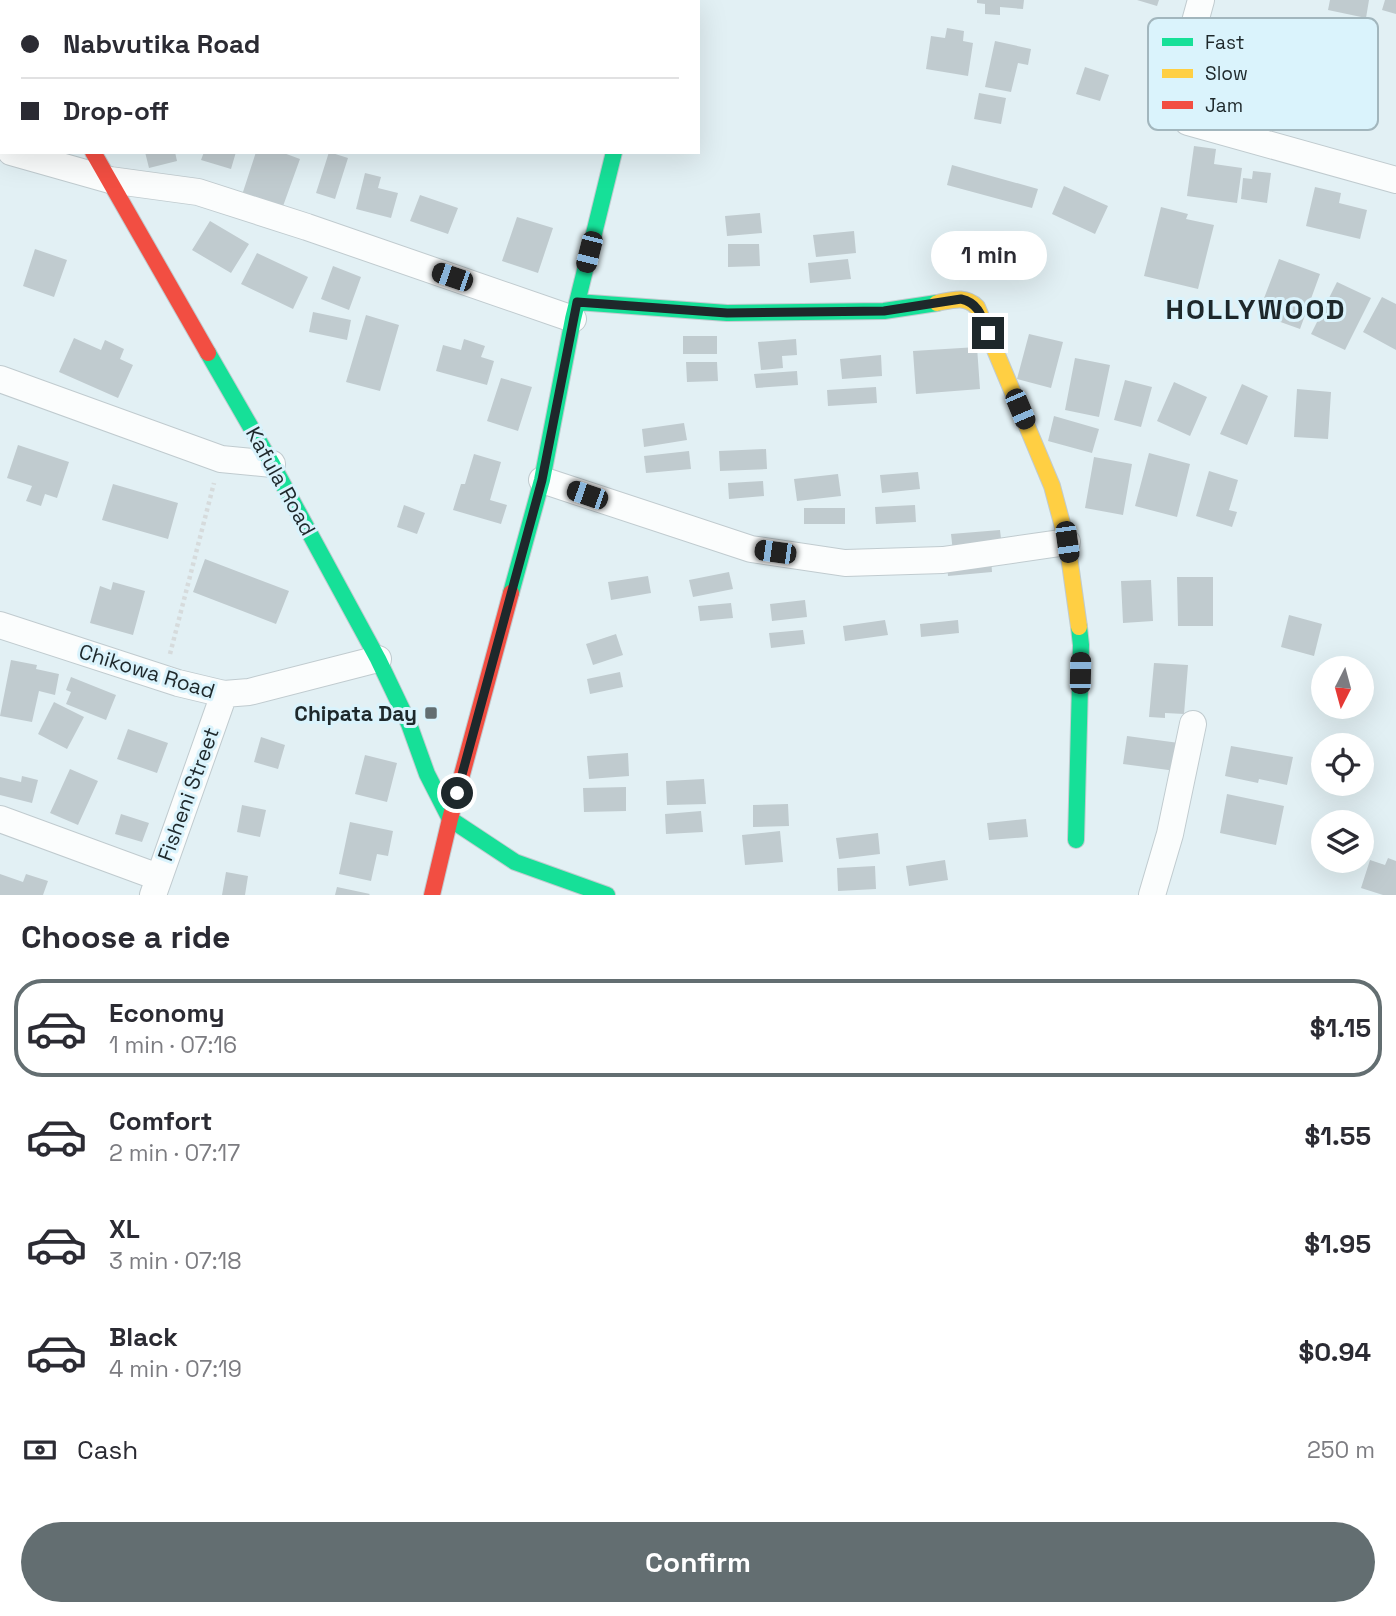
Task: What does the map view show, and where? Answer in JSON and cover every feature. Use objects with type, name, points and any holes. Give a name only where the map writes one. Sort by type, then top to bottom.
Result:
[{"type":"street","points":[[1195,18],[1200,0]]},
{"type":"street","points":[[1217,130],[1396,180]]},
{"type":"street","points":[[18,154],[110,180],[198,192],[575,310],[727,313],[884,311],[961,299],[971,301],[978,307],[1052,486],[1067,542],[1081,645],[1076,840]]},
{"type":"street","name":"Kafula Road","points":[[94,154],[272,464],[378,659],[409,724],[427,774],[450,819]]},
{"type":"street","points":[[432,895],[542,480],[575,310],[614,154]]},
{"type":"street","points":[[0,379],[220,459],[272,464]]},
{"type":"street","points":[[542,480],[751,549],[845,563],[943,560],[1067,542]]},
{"type":"street","name":"Chikowa Road","points":[[0,625],[163,678],[224,694],[249,692],[378,659]]},
{"type":"street","name":"Fisheni Street","points":[[156,886],[224,694]]},
{"type":"street","points":[[1152,895],[1170,834],[1194,724]]},
{"type":"street","points":[[0,819],[156,886]]},
{"type":"street","points":[[450,819],[515,862],[607,895]]},
{"type":"path","points":[[163,678],[220,459]]},
{"type":"building","points":[[977,0],[1024,0],[1023,9],[1000,7],[1000,15],[985,14],[985,4],[977,3]]},
{"type":"building","points":[[1137,0],[1159,0],[1157,6]]},
{"type":"building","points":[[1330,0],[1369,0],[1366,18],[1328,10]]},
{"type":"building","points":[[1385,0],[1396,0],[1396,14],[1382,10]]},
{"type":"building","points":[[947,28],[964,31],[963,41],[973,43],[968,76],[926,69],[931,36],[945,38]]},
{"type":"building","points":[[995,41],[1031,49],[1028,65],[1018,63],[1011,92],[985,87]]},
{"type":"building","points":[[1085,67],[1109,75],[1100,101],[1076,94]]},
{"type":"building","points":[[979,93],[1006,98],[1001,124],[974,119]]},
{"type":"building","points":[[1194,146],[1216,149],[1214,164],[1242,168],[1237,203],[1187,196]]},
{"type":"building","points":[[146,154],[175,154],[177,161],[149,168]]},
{"type":"building","points":[[203,154],[235,154],[231,169],[201,160]]},
{"type":"building","points":[[255,154],[286,154],[300,159],[282,209],[242,195]]},
{"type":"building","points":[[328,154],[348,158],[335,199],[316,193]]},
{"type":"building","points":[[952,165],[1038,189],[1032,208],[947,185]]},
{"type":"building","points":[[1253,171],[1271,173],[1267,203],[1241,199],[1243,178],[1252,179]]},
{"type":"building","points":[[365,173],[381,177],[378,188],[398,193],[391,218],[356,209]]},
{"type":"building","points":[[1064,186],[1108,206],[1095,234],[1052,214]]},
{"type":"building","points":[[1315,187],[1341,193],[1339,203],[1367,210],[1360,239],[1306,226]]},
{"type":"building","points":[[420,195],[458,208],[448,234],[410,221]]},
{"type":"building","points":[[1161,207],[1188,214],[1186,219],[1214,225],[1198,289],[1144,276]]},
{"type":"building","points":[[760,213],[762,233],[727,236],[725,216]]},
{"type":"building","points":[[517,217],[553,228],[538,273],[502,261]]},
{"type":"building","points":[[210,221],[249,244],[231,273],[192,250]]},
{"type":"building","points":[[854,231],[856,253],[816,257],[813,235]]},
{"type":"building","points":[[728,244],[759,244],[760,266],[728,267]]},
{"type":"building","points":[[35,249],[67,260],[54,297],[23,286]]},
{"type":"building","points":[[257,253],[308,277],[293,309],[241,284]]},
{"type":"building","points":[[848,259],[851,279],[810,283],[808,263]]},
{"type":"building","points":[[1279,259],[1320,274],[1300,329],[1258,314]]},
{"type":"building","points":[[333,266],[361,277],[349,310],[321,299]]},
{"type":"building","points":[[1337,282],[1371,298],[1345,350],[1311,334]]},
{"type":"building","points":[[1382,297],[1396,304],[1396,350],[1363,332]]},
{"type":"building","points":[[313,312],[351,320],[347,340],[309,332]]},
{"type":"building","points":[[366,315],[399,325],[380,391],[346,382]]},
{"type":"building","points":[[1029,334],[1063,342],[1051,388],[1017,379]]},
{"type":"building","points":[[683,336],[717,336],[717,354],[683,354]]},
{"type":"building","points":[[74,338],[101,350],[105,340],[124,349],[120,359],[133,365],[118,398],[59,372]]},
{"type":"building","points":[[464,339],[485,346],[481,357],[494,361],[487,385],[436,371],[443,345],[461,350]]},
{"type":"building","points":[[796,339],[797,355],[782,356],[783,368],[761,370],[758,342]]},
{"type":"building","points":[[977,347],[980,389],[916,394],[913,351]]},
{"type":"building","points":[[881,355],[882,376],[842,379],[840,359]]},
{"type":"building","points":[[1075,358],[1110,365],[1099,417],[1065,410]]},
{"type":"building","points":[[686,362],[717,362],[718,381],[687,382]]},
{"type":"building","points":[[797,371],[798,385],[756,388],[754,374]]},
{"type":"building","points":[[501,378],[532,387],[518,431],[487,421]]},
{"type":"building","points":[[1125,380],[1152,387],[1141,427],[1114,420]]},
{"type":"building","points":[[1174,382],[1207,397],[1190,436],[1157,421]]},
{"type":"building","points":[[1242,384],[1268,396],[1247,445],[1220,434]]},
{"type":"building","points":[[876,387],[877,403],[828,406],[827,390]]},
{"type":"building","points":[[1297,389],[1331,392],[1328,439],[1294,437]]},
{"type":"building","points":[[1054,416],[1099,429],[1092,453],[1048,441]]},
{"type":"building","points":[[684,423],[687,440],[644,447],[642,429]]},
{"type":"building","points":[[18,445],[69,462],[57,498],[45,494],[41,506],[26,501],[32,486],[7,478]]},
{"type":"building","points":[[766,449],[767,469],[720,471],[719,451]]},
{"type":"building","points":[[689,451],[691,469],[646,473],[644,456]]},
{"type":"building","points":[[1149,453],[1190,464],[1177,517],[1135,506]]},
{"type":"building","points":[[474,454],[501,462],[490,500],[507,505],[501,524],[453,510],[461,484],[465,484]]},
{"type":"building","points":[[1094,457],[1132,464],[1123,515],[1085,508]]},
{"type":"building","points":[[1209,471],[1238,480],[1229,510],[1237,512],[1232,527],[1196,516]]},
{"type":"building","points":[[918,472],[920,489],[882,493],[880,475]]},
{"type":"building","points":[[838,474],[841,496],[797,501],[794,479]]},
{"type":"building","points":[[763,481],[764,496],[729,499],[728,483]]},
{"type":"building","points":[[113,484],[178,503],[168,539],[102,520]]},
{"type":"building","points":[[404,505],[425,513],[417,534],[397,527]]},
{"type":"building","points":[[915,505],[916,522],[876,524],[875,507]]},
{"type":"building","points":[[804,508],[845,508],[845,524],[804,524]]},
{"type":"building","points":[[1000,530],[1002,547],[953,552],[951,534]]},
{"type":"building","points":[[991,557],[992,572],[948,576],[947,561]]},
{"type":"building","points":[[205,559],[289,591],[276,624],[193,592]]},
{"type":"building","points":[[729,572],[733,589],[693,597],[689,580]]},
{"type":"building","points":[[648,576],[651,593],[611,600],[608,582]]},
{"type":"building","points":[[1177,577],[1213,577],[1213,626],[1178,626]]},
{"type":"building","points":[[1151,580],[1153,621],[1123,623],[1121,581]]},
{"type":"building","points":[[113,582],[145,591],[133,635],[90,623],[100,586],[111,590]]},
{"type":"building","points":[[805,600],[807,617],[772,621],[770,604]]},
{"type":"building","points":[[731,603],[733,618],[700,621],[698,606]]},
{"type":"building","points":[[1289,615],[1322,624],[1314,656],[1281,647]]},
{"type":"building","points":[[885,620],[888,635],[845,641],[843,626]]},
{"type":"building","points":[[958,620],[959,633],[921,637],[920,624]]},
{"type":"building","points":[[803,630],[805,644],[771,648],[769,633]]},
{"type":"building","points":[[616,634],[623,655],[593,665],[586,644]]},
{"type":"building","points":[[11,660],[37,665],[36,669],[59,674],[55,695],[39,691],[32,722],[0,716]]},
{"type":"building","points":[[1154,663],[1188,665],[1184,714],[1165,713],[1165,718],[1149,717]]},
{"type":"building","points":[[620,672],[623,687],[590,694],[587,679]]},
{"type":"building","points":[[71,677],[116,695],[106,720],[66,704],[71,692],[66,690]]},
{"type":"building","points":[[54,702],[84,717],[67,749],[38,734]]},
{"type":"building","points":[[128,729],[168,743],[157,773],[117,759]]},
{"type":"building","points":[[1127,736],[1179,743],[1176,771],[1123,764]]},
{"type":"building","points":[[261,737],[285,745],[278,769],[254,762]]},
{"type":"building","points":[[1231,746],[1293,757],[1287,785],[1259,779],[1258,783],[1225,776]]},
{"type":"building","points":[[628,753],[629,776],[589,779],[587,756]]},
{"type":"building","points":[[365,755],[397,763],[387,802],[355,794]]},
{"type":"building","points":[[70,769],[98,781],[78,825],[50,813]]},
{"type":"building","points":[[22,776],[38,780],[32,803],[0,795],[0,777],[21,782]]},
{"type":"building","points":[[704,779],[706,804],[667,805],[666,781]]},
{"type":"building","points":[[626,787],[626,811],[584,812],[583,788]]},
{"type":"building","points":[[1227,794],[1284,806],[1276,845],[1220,833]]},
{"type":"building","points":[[788,804],[789,826],[753,827],[753,805]]},
{"type":"building","points":[[242,805],[266,810],[260,837],[237,832]]},
{"type":"building","points":[[701,811],[703,832],[666,834],[665,814]]},
{"type":"building","points":[[121,814],[149,823],[142,842],[115,834]]},
{"type":"building","points":[[1026,819],[1028,837],[989,840],[987,823]]},
{"type":"building","points":[[350,822],[393,831],[388,856],[377,854],[371,881],[339,874]]},
{"type":"building","points":[[780,831],[783,862],[745,865],[742,835]]},
{"type":"building","points":[[878,833],[880,854],[839,859],[836,838]]},
{"type":"building","points":[[1388,858],[1396,861],[1396,895],[1383,895],[1361,888],[1366,873],[1374,873],[1374,861],[1385,865]]},
{"type":"building","points":[[945,860],[948,880],[909,886],[906,866]]},
{"type":"building","points":[[875,866],[876,889],[838,891],[837,868]]},
{"type":"building","points":[[226,872],[248,876],[245,895],[222,895]]},
{"type":"building","points":[[0,874],[23,882],[26,874],[48,881],[43,895],[0,895]]},
{"type":"building","points":[[337,887],[370,894],[335,895]]},
{"type":"traffic: fast","points":[[511,593],[542,480],[573,319],[614,154]]},
{"type":"traffic: fast","points":[[577,302],[727,313],[884,311],[937,303]]},
{"type":"traffic: fast","points":[[208,353],[378,659],[409,724],[427,774],[450,819],[515,862],[607,895]]},
{"type":"traffic: fast","points":[[1076,840],[1081,645],[1079,627]]},
{"type":"traffic: slow","points":[[937,303],[963,300],[977,307],[1052,486],[1067,542],[1079,627]]},
{"type":"traffic: jam","points":[[94,154],[208,353]]},
{"type":"traffic: jam","points":[[432,895],[511,593]]},
{"type":"place","name":"Chipata Day","points":[[431,713]]},
{"type":"district","name":"HOLLYWOOD","points":[[1256,309]]},
{"type":"route","points":[[457,793],[542,480],[577,302],[727,313],[884,311],[961,299],[971,301],[978,307],[988,333]]}]
